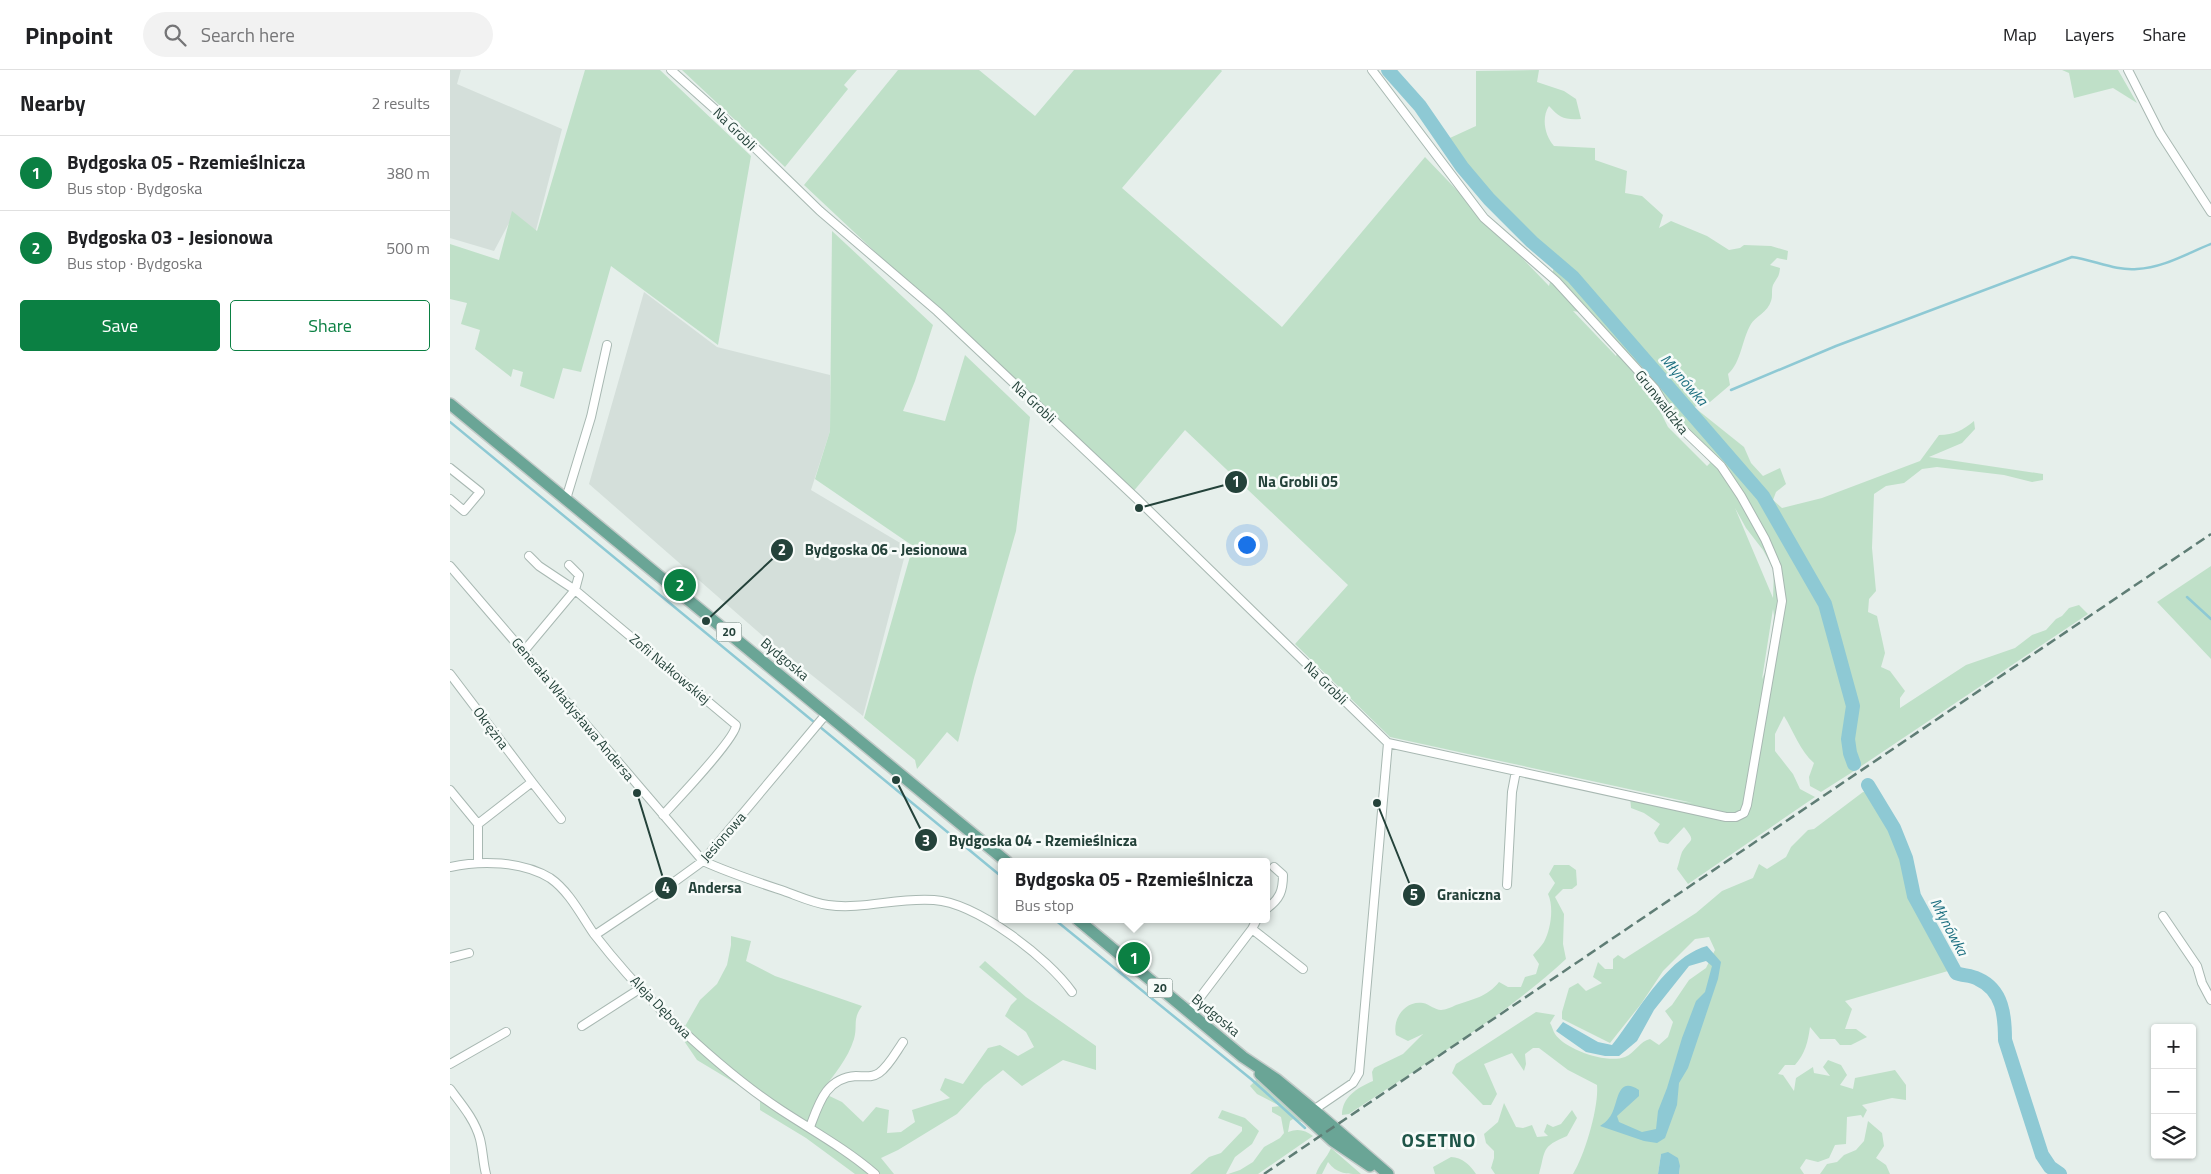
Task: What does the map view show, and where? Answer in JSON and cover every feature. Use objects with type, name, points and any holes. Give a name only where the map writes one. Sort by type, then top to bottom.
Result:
[{"type":"main road","name":"Bydgoska","points":[[450,404],[1002,858]]},
{"type":"main road","name":"Bydgoska","points":[[1082,923],[1243,1057],[1276,1079],[1388,1174]]},
{"type":"main road","name":"Bydgoska","points":[[1243,1057],[1270,1085],[1333,1141],[1381,1174]]},
{"type":"street","name":"Na Grobli","points":[[671,70],[718,112],[820,211],[937,311],[1136,498],[1388,743]]},
{"type":"street","name":"Grunwaldzka","points":[[1372,70],[1484,218],[1556,281],[1655,389],[1674,421],[1721,466],[1766,538],[1777,566],[1782,601],[1748,805],[1744,813],[1726,817],[1516,771]]},
{"type":"street","points":[[2128,70],[2160,133],[2211,212]]},
{"type":"street","points":[[566,499],[591,417],[607,345]]},
{"type":"street","points":[[450,468],[480,492],[464,511],[450,499]]},
{"type":"street","points":[[529,556],[539,566],[575,590]]},
{"type":"street","points":[[524,651],[575,590],[579,575],[569,565]]},
{"type":"street","name":"Generała Władysława Andersa","points":[[450,566],[703,861],[722,870],[826,905],[853,906],[934,900],[955,905],[974,912],[1006,932],[1060,976],[1072,992]]},
{"type":"street","name":"Zofii Nałkowskiej","points":[[575,590],[736,724],[736,730],[663,815]]},
{"type":"street","name":"Okrężna","points":[[450,674],[561,819]]},
{"type":"street","name":"Jesionowa","points":[[595,934],[703,861],[827,713]]},
{"type":"street","points":[[1297,1108],[1314,1111],[1353,1083],[1359,1073],[1388,743],[1516,771],[1512,792],[1507,885]]},
{"type":"street","points":[[478,824],[532,782]]},
{"type":"street","points":[[450,790],[478,824],[478,863]]},
{"type":"street","name":"Aleja Dębowa","points":[[450,867],[478,863],[530,869],[549,878],[560,886],[595,934],[641,988],[693,1040],[780,1110],[855,1157],[875,1174]]},
{"type":"street","points":[[1270,906],[1274,903],[1283,888],[1282,875],[1274,867]]},
{"type":"street","points":[[2163,916],[2197,966],[2202,983],[2211,1000]]},
{"type":"street","points":[[1189,1012],[1255,923]]},
{"type":"street","points":[[1252,929],[1303,969]]},
{"type":"street","points":[[450,958],[469,953]]},
{"type":"street","points":[[582,1026],[641,988]]},
{"type":"street","points":[[450,1064],[506,1032]]},
{"type":"street","points":[[810,1128],[820,1101],[832,1086],[842,1078],[872,1076],[880,1072],[903,1042]]},
{"type":"street","points":[[450,1090],[470,1114],[480,1140],[486,1174]]},
{"type":"shaded area","points":[[450,70],[461,70],[457,84],[562,129],[536,230],[509,223],[494,251],[450,238]]},
{"type":"shaded area","points":[[644,292],[717,347],[830,375],[830,431],[811,490],[907,547],[863,716],[764,637],[589,484]]},
{"type":"green space","points":[[585,70],[660,70],[751,156],[718,345],[611,266],[581,372],[563,368],[554,399],[520,386],[523,372],[513,369],[511,377],[475,349],[480,330],[461,324],[467,303],[450,299],[450,244],[499,260],[512,211],[537,231]]},
{"type":"green space","points":[[682,70],[857,70],[844,85],[848,89],[785,167]]},
{"type":"green space","points":[[898,70],[979,70],[1035,116],[1074,70],[1221,70],[1122,188],[1282,327],[1425,157],[1549,286],[1554,267],[1511,229],[1480,196],[1439,143],[1476,126],[1476,71],[1539,70],[1537,82],[1564,91],[1576,99],[1581,119],[1563,117],[1549,106],[1545,116],[1545,127],[1548,137],[1554,146],[1595,148],[1595,160],[1627,171],[1625,193],[1642,196],[1663,215],[1659,228],[1671,221],[1707,236],[1729,250],[1740,248],[1744,245],[1771,246],[1788,251],[1787,260],[1777,258],[1770,265],[1780,268],[1772,287],[1771,301],[1767,308],[1753,321],[1748,330],[1736,364],[1728,374],[1730,385],[1710,402],[1694,407],[1744,447],[1751,463],[1763,476],[1780,468],[1786,484],[1776,492],[1773,500],[1782,508],[1822,498],[1920,461],[1939,435],[1958,431],[1974,421],[1975,429],[1962,443],[1929,457],[2043,474],[2043,480],[2032,482],[2004,475],[1937,467],[1922,469],[1904,483],[1886,486],[1874,494],[1872,548],[1876,591],[1869,599],[1868,612],[1877,616],[1885,653],[1881,667],[1890,671],[1905,691],[1900,698],[1900,708],[1966,665],[2015,648],[2032,635],[2046,630],[2069,608],[2079,605],[2088,614],[1821,792],[1810,786],[1809,777],[1814,763],[1801,747],[1784,716],[1775,734],[1775,751],[1793,774],[1800,789],[1815,797],[1688,884],[1677,869],[1682,852],[1691,840],[1688,832],[1684,827],[1668,844],[1659,842],[1654,833],[1660,824],[1644,813],[1631,808],[1630,797],[1635,795],[1693,803],[1390,737],[1295,644],[1348,585],[1185,430],[1132,493],[804,185]],"holes":[[[1573,311],[1585,313],[1620,347],[1616,356]],[[1661,413],[1675,428],[1686,429],[1701,444],[1710,463],[1707,466],[1668,427]],[[1735,508],[1774,570],[1773,598]],[[1773,609],[1774,616],[1768,666],[1762,679]]]},
{"type":"green space","points":[[2062,70],[2118,70],[2137,103],[2113,88],[2074,98],[2069,73]]},
{"type":"green space","points":[[832,231],[933,325],[903,411],[945,421],[965,355],[1030,417],[1016,531],[974,678],[958,742],[947,732],[917,769],[915,760],[864,718],[913,546],[815,479],[830,431]]},
{"type":"green space","points":[[2211,566],[2211,659],[2157,602]]},
{"type":"green space","points":[[1863,792],[1878,793],[1891,811],[1912,859],[1917,898],[1926,918],[1920,920],[1948,971],[1845,1001],[1852,1009],[1845,1029],[1856,1029],[1867,1037],[1851,1045],[1840,1045],[1835,1039],[1820,1039],[1810,1027],[1806,1048],[1801,1057],[1795,1065],[1785,1065],[1778,1074],[1783,1075],[1794,1091],[1796,1078],[1813,1067],[1814,1073],[1830,1076],[1823,1067],[1828,1060],[1841,1065],[1847,1075],[1840,1085],[1853,1089],[1855,1078],[1895,1070],[1906,1085],[1906,1100],[1892,1098],[1862,1105],[1867,1110],[1863,1118],[1861,1115],[1847,1117],[1846,1144],[1835,1145],[1829,1158],[1818,1162],[1806,1159],[1800,1168],[1804,1174],[1679,1174],[1680,1166],[1661,1154],[1658,1174],[1573,1174],[1578,1166],[1590,1131],[1596,1106],[1597,1085],[1568,1070],[1539,1048],[1533,1048],[1525,1054],[1526,1064],[1524,1071],[1512,1053],[1484,1064],[1497,1094],[1491,1105],[1483,1105],[1452,1073],[1456,1064],[1536,1012],[1555,1015],[1550,1023],[1560,1040],[1577,1050],[1598,1057],[1617,1059],[1625,1057],[1643,1042],[1650,1039],[1659,1045],[1668,1037],[1673,1022],[1665,1011],[1672,1005],[1689,980],[1706,968],[1715,950],[1709,937],[1695,939],[1663,971],[1641,1004],[1610,1043],[1562,1019],[1562,1012],[1569,988],[1578,983],[1586,991],[1602,983],[1593,977],[1598,962],[1605,969],[1613,969],[1613,959],[1618,955],[1624,959],[1696,913],[1722,891],[1753,878],[1759,864],[1767,869],[1786,857],[1791,847],[1808,830],[1814,829]]},
{"type":"green space","points":[[1554,865],[1569,865],[1576,870],[1577,885],[1572,889],[1563,889],[1555,897],[1564,914],[1563,944],[1566,959],[1515,1002],[1488,1021],[1349,1114],[1342,1115],[1348,1098],[1361,1087],[1373,1081],[1372,1072],[1374,1068],[1403,1054],[1423,1034],[1408,1041],[1396,1035],[1395,1029],[1398,1017],[1405,1008],[1411,1004],[1423,1003],[1439,1010],[1444,1010],[1485,994],[1499,982],[1508,987],[1521,987],[1525,977],[1536,974],[1539,964],[1533,955],[1544,942],[1550,925],[1551,905],[1548,894],[1555,883],[1549,874]]},
{"type":"green space","points":[[731,936],[751,941],[746,961],[775,976],[862,1006],[857,1015],[854,1039],[848,1053],[821,1092],[842,1102],[863,1122],[876,1107],[889,1110],[887,1133],[901,1132],[915,1122],[912,1110],[950,1098],[940,1090],[945,1078],[963,1084],[988,1048],[1000,1045],[1018,1056],[1034,1047],[1026,1032],[1005,1016],[1017,999],[979,967],[985,961],[1026,997],[1096,1046],[1096,1070],[1063,1060],[1022,1086],[1003,1070],[984,1085],[957,1114],[898,1150],[881,1158],[894,1174],[855,1174],[806,1138],[760,1110],[760,1098],[697,1060],[680,1035],[700,1000],[717,984],[727,965]]},
{"type":"green space","points":[[1257,1079],[1272,1093],[1289,1103],[1305,1123],[1293,1119],[1290,1121],[1288,1132],[1301,1130],[1313,1136],[1258,1174],[1228,1174],[1240,1170],[1253,1162],[1264,1147],[1280,1138],[1284,1133],[1281,1117],[1272,1112],[1272,1107],[1280,1106],[1257,1094],[1250,1086]]},
{"type":"green space","points":[[1504,1103],[1516,1127],[1523,1128],[1532,1125],[1537,1137],[1548,1136],[1544,1132],[1547,1124],[1553,1127],[1561,1124],[1572,1110],[1577,1118],[1567,1136],[1553,1143],[1546,1150],[1539,1174],[1495,1174],[1491,1168],[1494,1151],[1486,1143],[1484,1134],[1498,1122]]},
{"type":"green space","points":[[1222,1110],[1245,1118],[1259,1131],[1252,1144],[1235,1157],[1226,1174],[1190,1174],[1209,1157],[1221,1153],[1242,1131],[1242,1127],[1218,1118]]},
{"type":"green space","points":[[1868,1121],[1882,1133],[1884,1146],[1876,1158],[1886,1165],[1890,1174],[1820,1174],[1827,1164],[1837,1162],[1844,1155],[1856,1150],[1864,1141]]},
{"type":"green space","points":[[1331,1148],[1361,1174],[1342,1173],[1328,1162],[1322,1174],[1316,1174]]},
{"type":"green space","points":[[1451,1157],[1466,1162],[1476,1174],[1435,1174],[1433,1167]]},
{"type":"water","points":[[1707,946],[1721,962],[1718,979],[1688,1068],[1679,1083],[1677,1105],[1665,1138],[1657,1143],[1644,1141],[1600,1126],[1612,1113],[1622,1089],[1626,1086],[1631,1086],[1639,1090],[1639,1096],[1617,1116],[1619,1122],[1642,1132],[1656,1129],[1658,1111],[1682,1038],[1696,1001],[1705,992],[1712,966],[1706,961],[1689,966],[1654,1010],[1637,1041],[1619,1056],[1605,1056],[1586,1052],[1556,1031],[1563,1022],[1598,1042],[1612,1045],[1666,974],[1692,952]]},
{"type":"water","points":[[1668,1152],[1678,1158],[1679,1174],[1658,1174],[1661,1154]]},
{"type":"waterway","name":"Młynówka","points":[[1388,70],[1420,106],[1462,167],[1489,199],[1532,242],[1573,277],[1763,496],[1825,604],[1853,706],[1848,739],[1854,764]]},
{"type":"waterway","points":[[1731,390],[1836,346],[2072,257],[2113,267],[2137,269],[2175,260],[2211,244]]},
{"type":"waterway","points":[[450,422],[998,874]]},
{"type":"waterway","points":[[2187,597],[2211,619]]},
{"type":"waterway","name":"Młynówka","points":[[1868,785],[1894,828],[1906,858],[1914,896],[1956,973],[1978,979],[1993,990],[1998,997],[2003,1013],[2005,1040],[2042,1155],[2050,1167],[2060,1174]]},
{"type":"waterway","points":[[1059,923],[1251,1079],[1305,1128]]},
{"type":"railway","points":[[1264,1174],[2211,534]]},
{"type":"place","name":"Na Grobli 05","points":[[1139,508]]},
{"type":"place","name":"Bydgoska 03 - Jesionowa","points":[[680,585]]},
{"type":"place","name":"Bydgoska 06 - Jesionowa","points":[[706,621]]},
{"type":"place","name":"Bydgoska 04 - Rzemieślnicza","points":[[896,780]]},
{"type":"place","name":"Andersa","points":[[637,793]]},
{"type":"place","name":"Graniczna","points":[[1377,803]]},
{"type":"place","name":"Bydgoska 05 - Rzemieślnicza","points":[[1134,958]]},
{"type":"district","name":"OSETNO","points":[[1439,1140]]}]
